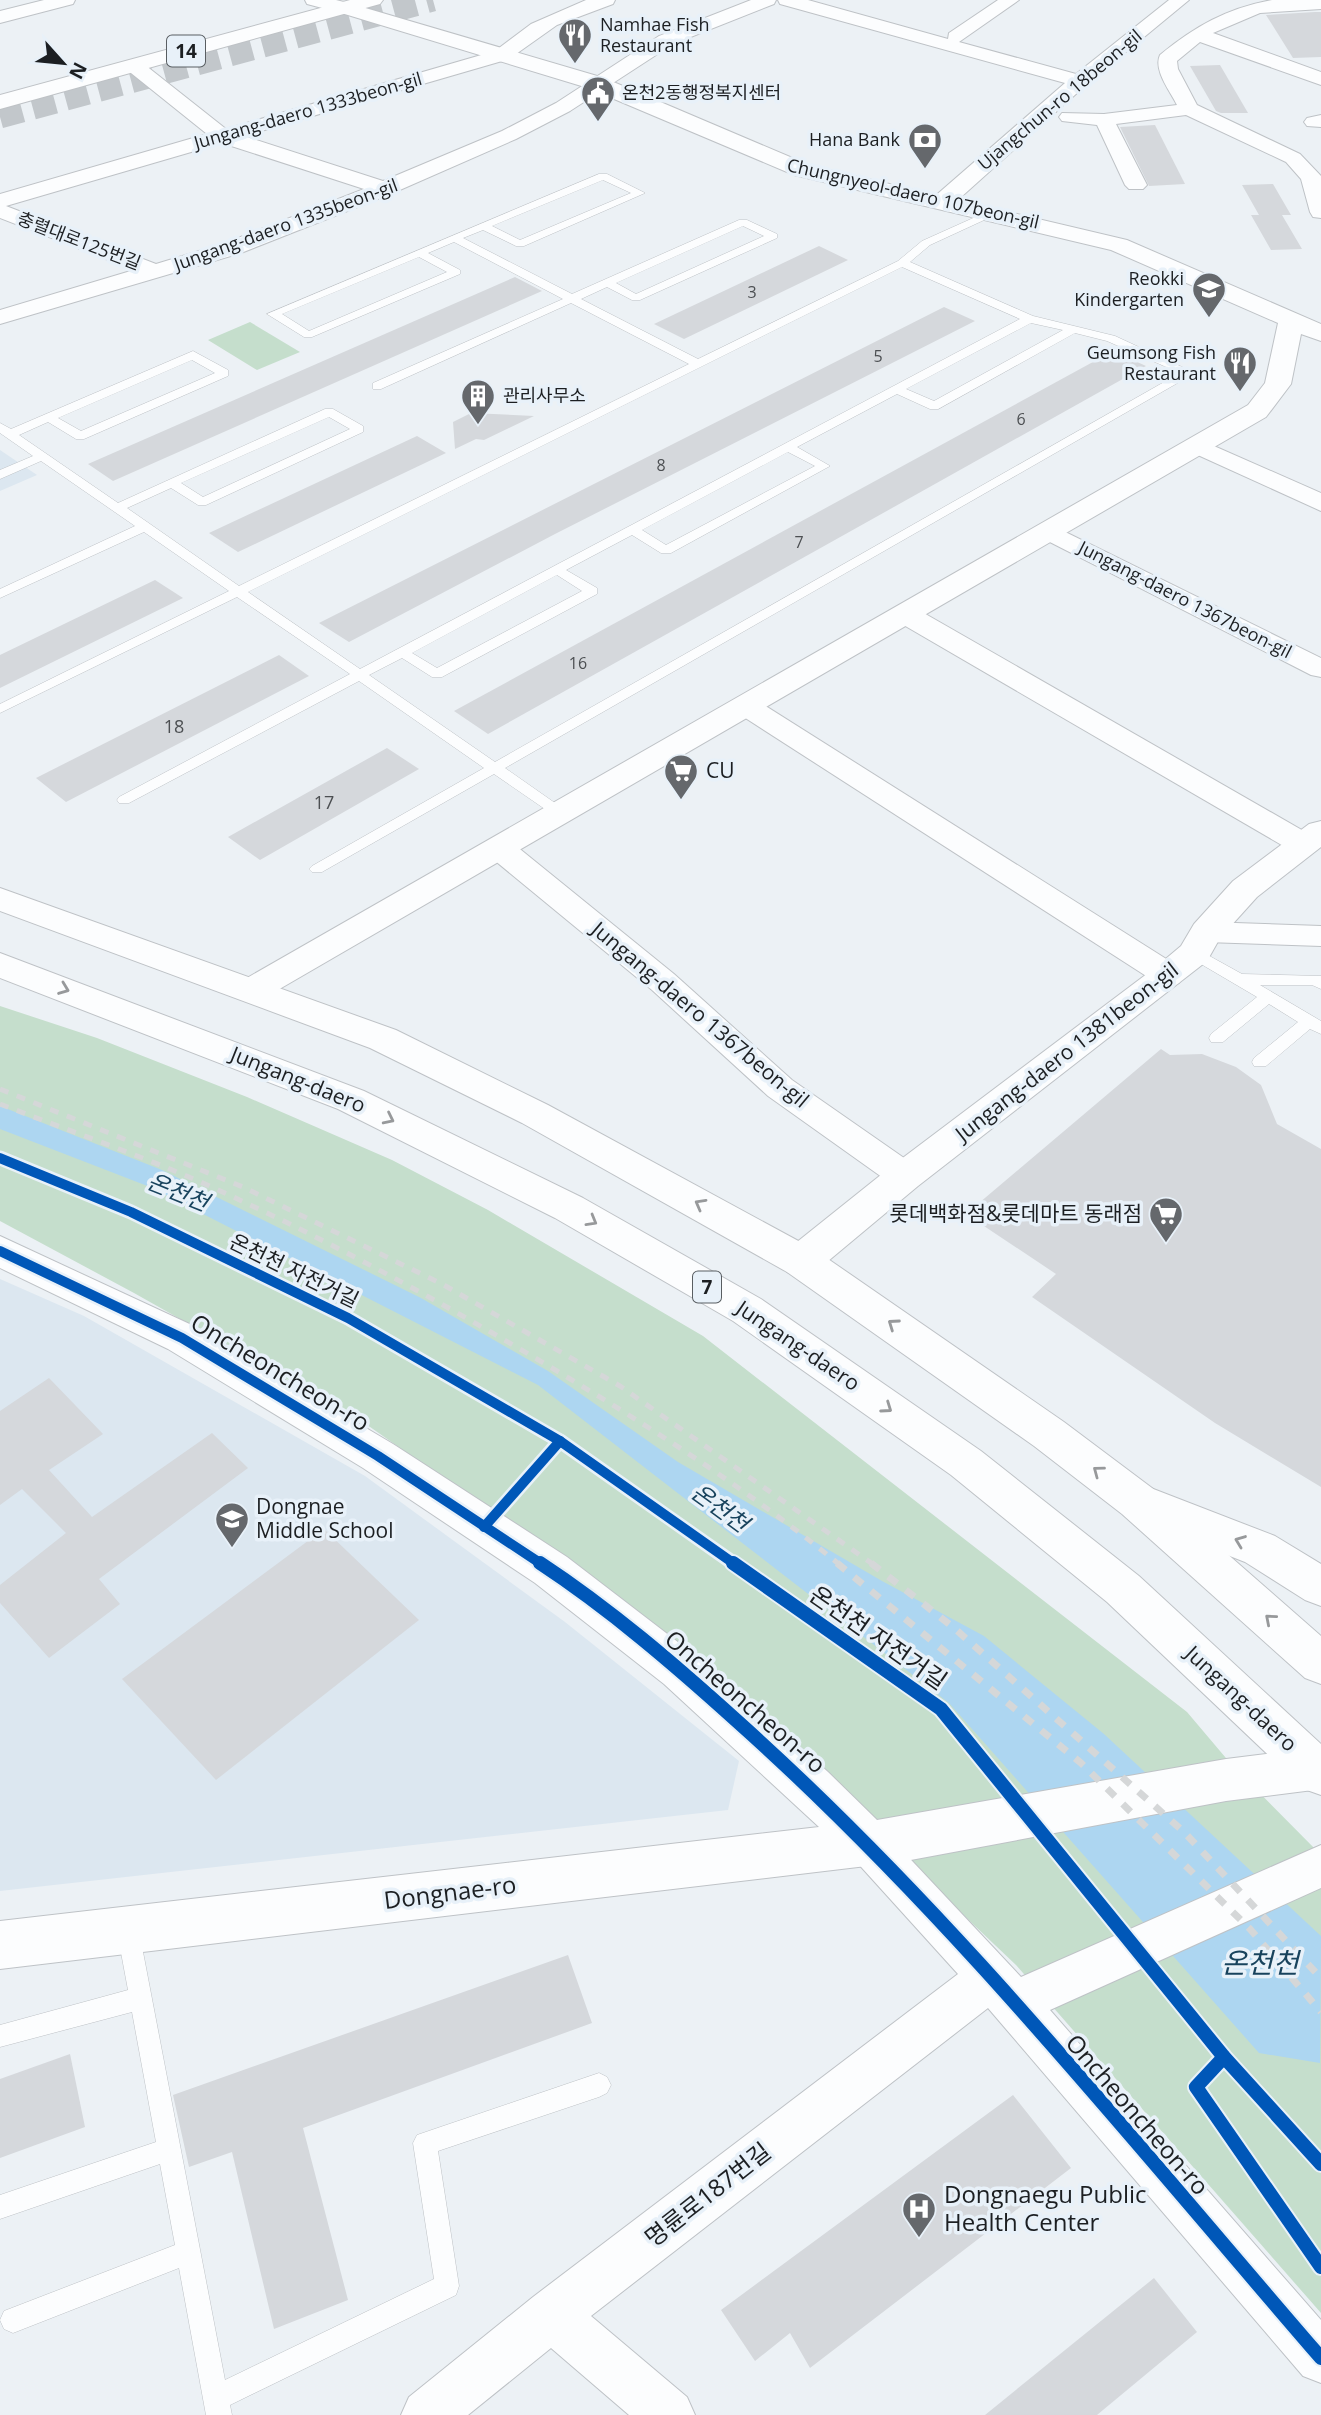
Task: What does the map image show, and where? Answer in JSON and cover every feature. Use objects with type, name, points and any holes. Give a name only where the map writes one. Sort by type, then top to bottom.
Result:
[{"type":"street","points":[[0,16],[66,0]]},
{"type":"street","points":[[314,0],[345,8]]},
{"type":"street","name":"14","points":[[0,102],[373,0]]},
{"type":"street","name":"Jungang-daero 1333beon-gil","points":[[0,201],[502,55],[537,26],[576,9],[606,0]]},
{"type":"street","name":"Jungang-daero 1335beon-gil","points":[[0,317],[233,248],[386,188],[509,135],[563,107],[596,83],[666,40],[767,0]]},
{"type":"street","points":[[787,0],[1079,81]]},
{"type":"street","points":[[956,37],[1010,0]]},
{"type":"street","name":"Ujangchun-ro 18beon-gil","points":[[942,202],[1079,81],[1180,0]]},
{"type":"street","points":[[1189,109],[1168,69],[1167,59],[1197,34],[1216,21],[1264,4],[1303,1],[1321,3]]},
{"type":"street","name":"Chungnyeol-daero 107beon-gil","points":[[345,8],[596,83],[771,159],[845,181],[1119,244],[1321,333]]},
{"type":"street","points":[[1197,34],[1321,79]]},
{"type":"street","points":[[133,65],[222,136],[386,188]]},
{"type":"street","points":[[1069,117],[1104,120],[1189,109],[1293,158],[1316,177],[1321,212]]},
{"type":"street","points":[[1104,120],[1136,185]]},
{"type":"street","name":"충렬대로125번길","points":[[0,211],[158,272]]},
{"type":"street","name":"Jungang-daero 1367beon-gil","points":[[252,990],[1256,411],[1278,384],[1291,320]]},
{"type":"street","points":[[1198,446],[1321,503]]},
{"type":"street","name":"Jungang-daero 1367beon-gil","points":[[1049,532],[1321,669]]},
{"type":"street","points":[[905,614],[1312,837]]},
{"type":"street","points":[[746,706],[1168,975]]},
{"type":"street","name":"Jungang-daero 1381beon-gil","points":[[801,1261],[905,1176],[1168,975],[1201,942],[1245,889],[1312,837]]},
{"type":"street","name":"Jungang-daero 1367beon-gil","points":[[499,848],[663,982],[780,1088],[905,1176]]},
{"type":"street","points":[[0,899],[383,1039],[488,1091],[801,1261],[1049,1434],[1137,1501],[1321,1664]]},
{"type":"street","points":[[1201,942],[1321,936]]},
{"type":"street","name":"Jungang-daero","points":[[0,965],[351,1100],[569,1208],[747,1310],[966,1462],[1113,1581],[1319,1770]]},
{"type":"street","name":"Oncheoncheon-ro","points":[[0,1251],[182,1338],[378,1456],[551,1570],[680,1670],[811,1787],[884,1842],[1002,1991],[1321,2358]]},
{"type":"street","points":[[1137,1501],[1260,1549],[1321,1587]]},
{"type":"street","name":"Dongnae-ro","points":[[0,1945],[884,1842],[1226,1780],[1319,1770]]},
{"type":"street","name":"명륜로187번길","points":[[427,2415],[551,2315],[1002,1991],[1059,1984],[1316,1868]]},
{"type":"street","points":[[551,2315],[669,2415]]},
{"type":"lane","points":[[421,254],[456,272],[308,335],[273,314],[603,176],[640,193],[520,244],[485,227]]},
{"type":"lane","points":[[0,709],[902,263],[926,243],[991,213]]},
{"type":"lane","points":[[377,386],[743,222],[773,236],[636,298],[607,283]]},
{"type":"lane","points":[[454,238],[698,364]]},
{"type":"lane","points":[[317,869],[1189,373],[1111,338],[1029,318],[902,263]]},
{"type":"lane","points":[[124,800],[1029,318]]},
{"type":"lane","points":[[897,388],[934,406],[1074,329]]},
{"type":"lane","points":[[5,430],[49,417],[193,355],[224,373],[80,436],[49,417]]},
{"type":"lane","points":[[117,508],[172,483],[329,412],[359,429],[202,502],[172,483]]},
{"type":"lane","points":[[5,430],[561,813]]},
{"type":"lane","points":[[631,529],[666,550],[824,466],[788,447]]},
{"type":"lane","points":[[0,475],[43,456]]},
{"type":"lane","points":[[0,594],[144,527]]},
{"type":"lane","points":[[400,651],[437,674],[592,591],[555,569]]},
{"type":"lane","points":[[1201,942],[1238,979],[1315,1024],[1260,1062]]},
{"type":"lane","points":[[1238,979],[1318,982]]},
{"type":"lane","points":[[1217,1038],[1267,997]]},
{"type":"lane","points":[[128,1931],[217,2406],[447,2286],[425,2143],[599,2085]]},
{"type":"lane","points":[[0,2036],[141,1998]]},
{"type":"lane","points":[[0,2207],[169,2149]]},
{"type":"lane","points":[[13,2320],[189,2252]]},
{"type":"shaded area","points":[[0,450],[37,475],[0,491]]},
{"type":"shaded area","name":"Dongnae Middle School","points":[[0,1279],[84,1316],[365,1476],[565,1622],[739,1761],[728,1810],[0,1891]]},
{"type":"green space","points":[[250,322],[300,352],[257,370],[208,340]]},
{"type":"green space","points":[[0,1006],[97,1038],[247,1097],[392,1160],[488,1210],[703,1336],[1187,1712],[1231,1764],[1321,1855],[1321,2313],[1016,1965],[675,1641],[363,1422],[0,1221]]},
{"type":"water","name":"온천천","points":[[0,1106],[162,1170],[421,1298],[548,1371],[678,1462],[882,1581],[984,1636],[1104,1734],[1321,1936],[1320,2063],[1259,2053],[949,1703],[538,1385],[150,1187],[0,1129]]},
{"type":"building","points":[[1321,12],[1321,57],[1293,58],[1266,15]]},
{"type":"building","points":[[1220,65],[1248,113],[1216,111],[1190,66]]},
{"type":"building","points":[[1155,125],[1185,184],[1149,186],[1120,127]]},
{"type":"building","points":[[1273,184],[1291,215],[1282,215],[1302,249],[1271,250],[1251,215],[1259,215],[1242,185]]},
{"type":"building","points":[[819,246],[848,260],[684,339],[654,324]]},
{"type":"building","points":[[515,277],[542,291],[113,481],[88,464]]},
{"type":"building","points":[[944,307],[975,321],[555,534],[349,642],[319,623]]},
{"type":"building","points":[[1113,351],[1146,366],[488,734],[454,711]]},
{"type":"building","name":"관리사무소","points":[[471,413],[534,416],[484,440],[476,439],[455,449],[453,422]]},
{"type":"building","points":[[417,436],[446,453],[238,552],[209,533]]},
{"type":"building","points":[[155,580],[183,598],[0,688],[0,655]]},
{"type":"building","points":[[279,655],[309,676],[66,802],[36,778]]},
{"type":"building","points":[[387,748],[419,769],[260,860],[228,837]]},
{"type":"building","name":"롯데백화점&롯데마트 동래점","points":[[1161,1049],[1170,1055],[1202,1054],[1236,1067],[1261,1085],[1277,1124],[1321,1149],[1321,1487],[1215,1423],[1032,1297],[1056,1274],[966,1214]]},
{"type":"building","points":[[49,1378],[103,1434],[49,1470],[92,1517],[212,1433],[248,1468],[99,1579],[120,1604],[49,1658],[0,1603],[0,1585],[66,1533],[22,1489],[0,1505],[0,1411]]},
{"type":"building","points":[[324,1529],[419,1620],[216,1780],[122,1679]]},
{"type":"building","points":[[568,1955],[592,2023],[303,2128],[348,2300],[274,2329],[232,2152],[189,2167],[173,2095]]},
{"type":"building","points":[[70,2054],[85,2127],[0,2158],[0,2079]]},
{"type":"building","points":[[1013,2095],[1071,2168],[810,2368],[790,2333],[755,2361],[721,2310]]},
{"type":"building","points":[[1154,2278],[1197,2332],[1097,2415],[985,2415]]},
{"type":"tunnel","points":[[0,117],[433,0]]},
{"type":"railway","points":[[0,1089],[243,1187],[442,1284],[620,1386],[874,1565]]},
{"type":"railway","points":[[0,1104],[190,1177],[302,1230],[428,1297],[552,1368],[663,1437],[771,1511],[840,1565]]},
{"type":"railway","points":[[837,1563],[1081,1763],[1250,1929],[1321,2012]]},
{"type":"railway","points":[[871,1563],[953,1627],[1184,1832],[1321,1978]]},
{"type":"cycle path","name":"온천천 자전거길","points":[[0,1158],[131,1212],[348,1318],[560,1441],[941,1709],[1224,2057],[1321,2164]]},
{"type":"cycle path","points":[[0,1251],[182,1338],[378,1456],[551,1570],[680,1670],[811,1787],[868,1844],[991,1977],[1321,2358]]},
{"type":"cycle path","points":[[484,1527],[560,1441]]},
{"type":"cycle path","points":[[1224,2057],[1196,2087],[1321,2267]]},
{"type":"place","name":"Namhae Fish Restaurant","points":[[575,65]]},
{"type":"place","name":"온천2동행정복지센터","points":[[598,123]]},
{"type":"place","name":"Hana Bank","points":[[925,170]]},
{"type":"place","name":"Reokki Kindergarten","points":[[1209,319]]},
{"type":"place","name":"Geumsong Fish Restaurant","points":[[1240,393]]},
{"type":"place","name":"관리사무소","points":[[478,426]]},
{"type":"place","name":"CU","points":[[681,801]]},
{"type":"place","name":"롯데백화점&롯데마트 동래점","points":[[1166,1244]]},
{"type":"place","name":"Dongnae Middle School","points":[[232,1549]]},
{"type":"place","name":"Dongnaegu Public Health Center","points":[[919,2239]]}]
